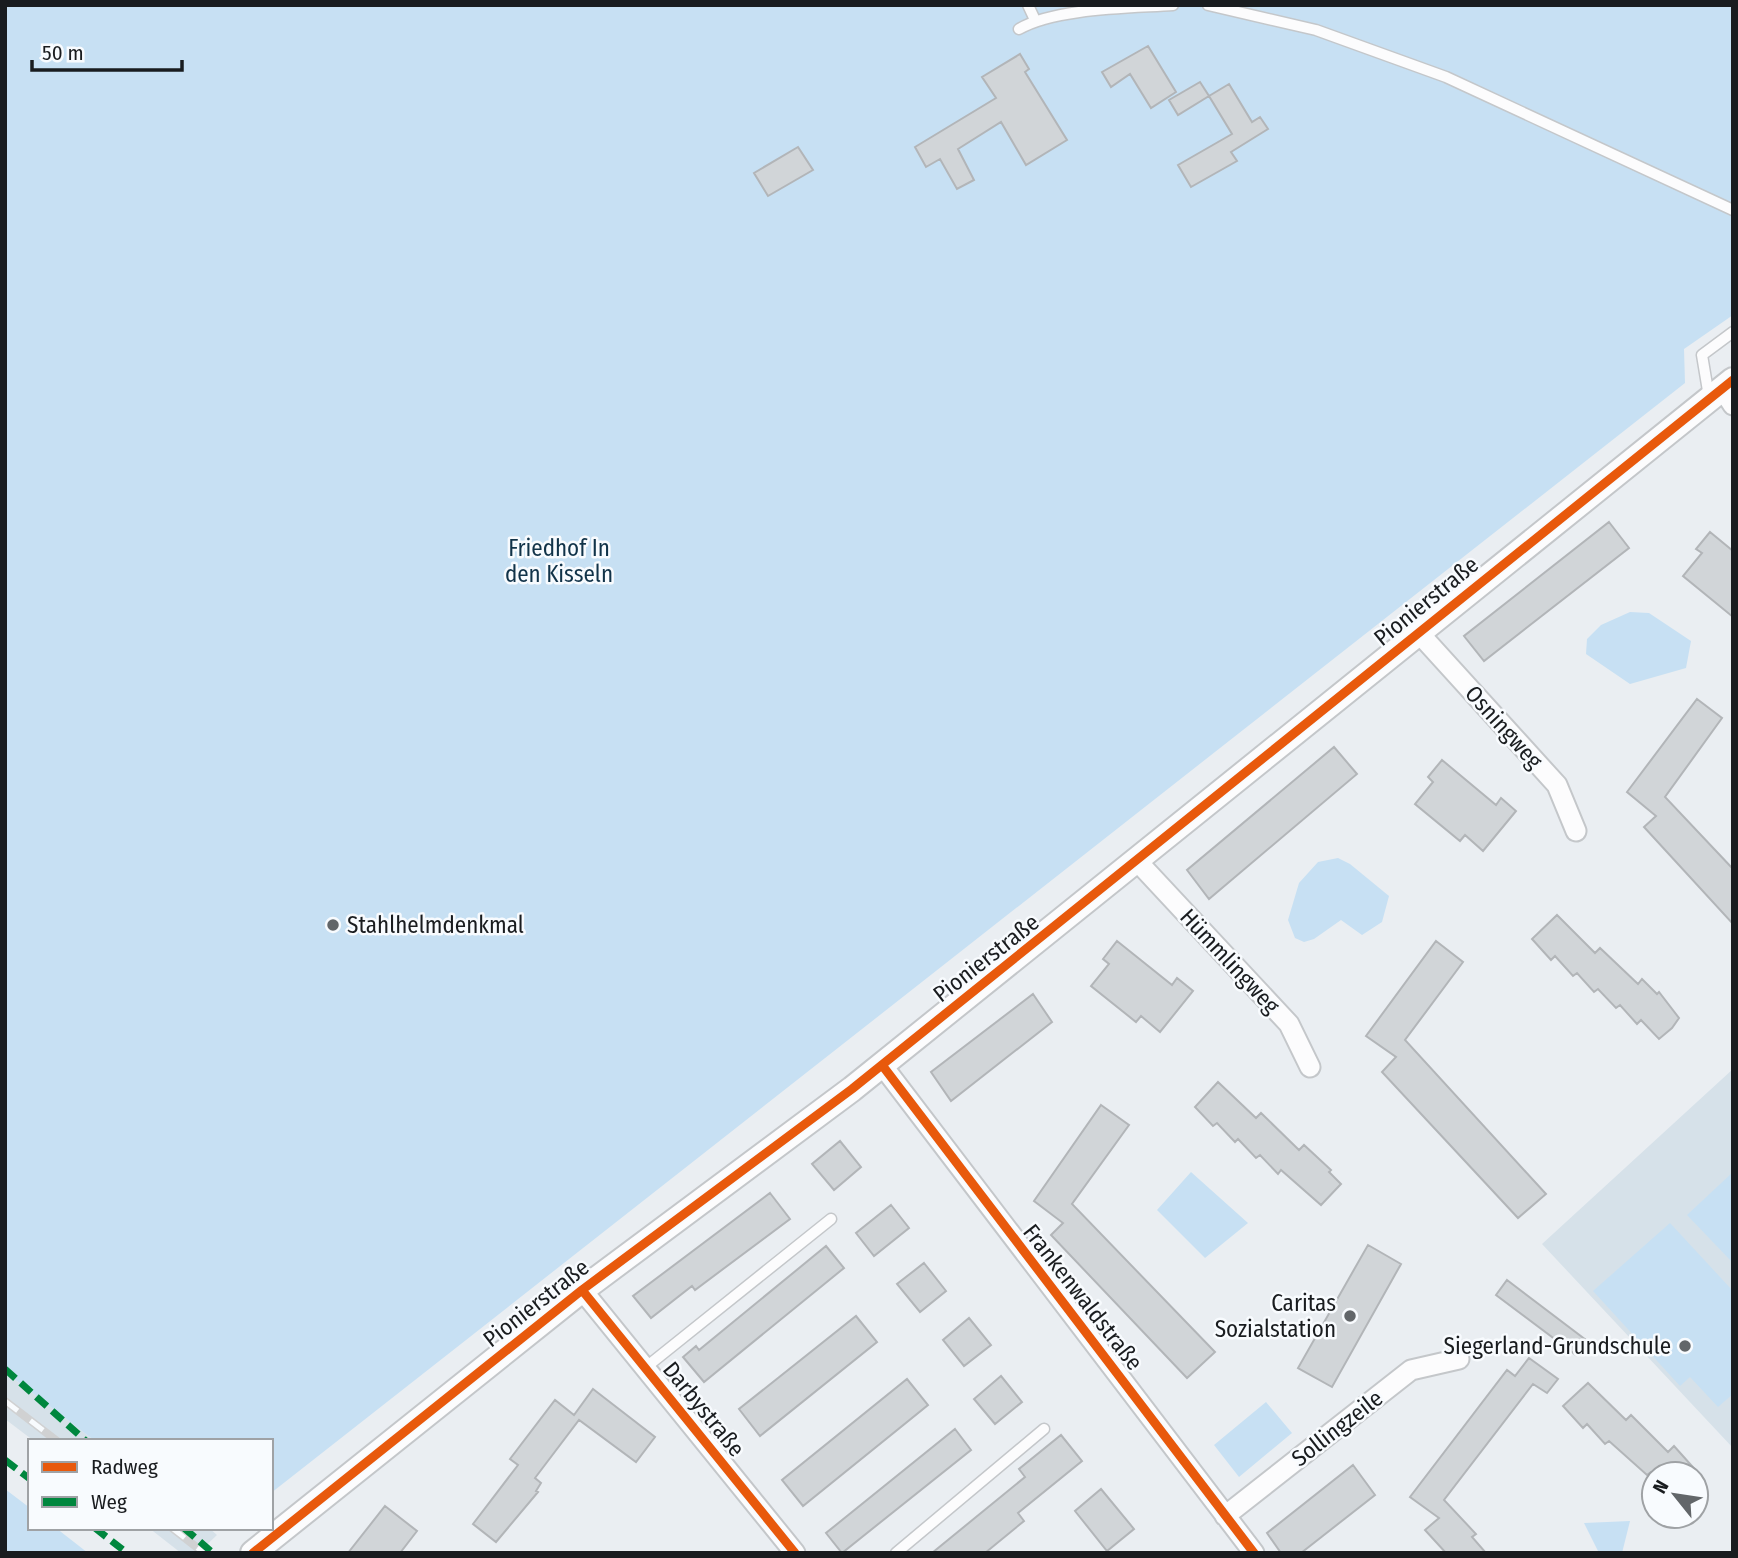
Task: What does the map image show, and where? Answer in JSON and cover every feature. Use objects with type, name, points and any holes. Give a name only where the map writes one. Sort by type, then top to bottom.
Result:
[{"type":"street","name":"Pionierstraße","points":[[253,1553],[582,1290],[882,1065],[1138,862],[1418,632],[1724,393]]},
{"type":"street","name":"Osningweg","points":[[1418,632],[1556,785],[1576,831]]},
{"type":"street","name":"Hümmlingweg","points":[[1138,862],[1289,1024],[1310,1067]]},
{"type":"street","name":"Frankenwaldstraße","points":[[882,1065],[1254,1553]]},
{"type":"street","name":"Darbystraße","points":[[582,1290],[795,1553]]},
{"type":"street","name":"Sollingzeile","points":[[1225,1516],[1411,1370],[1459,1359]]},
{"type":"lane","points":[[1028,5],[1035,20]]},
{"type":"lane","points":[[1019,29],[1035,20],[1122,8],[1173,5]]},
{"type":"lane","points":[[1208,5],[1316,30],[1446,77],[1733,210]]},
{"type":"lane","points":[[1724,393],[1702,355],[1733,332]]},
{"type":"lane","points":[[645,1368],[831,1219]]},
{"type":"lane","points":[[896,1553],[1044,1429]]},
{"type":"shaded area","name":"Siegerland-Grundschule","points":[[1733,1069],[1733,1448],[1542,1244]]},
{"type":"shaded area","points":[[5,1372],[92,1439],[31,1439],[5,1419]]},
{"type":"shaded area","points":[[152,1530],[211,1530],[217,1535],[198,1553],[181,1553]]},
{"type":"green space","name":"Friedhof In den Kisseln","points":[[5,5],[1733,5],[1733,315],[1684,349],[1685,383],[273,1491],[273,1439],[92,1439],[5,1372]]},
{"type":"green space","points":[[1630,612],[1649,613],[1691,641],[1686,668],[1630,684],[1586,654],[1587,639],[1601,625]]},
{"type":"green space","points":[[1338,858],[1350,864],[1389,896],[1382,922],[1362,935],[1341,920],[1314,939],[1304,942],[1295,938],[1288,920],[1299,883],[1318,862]]},
{"type":"green space","points":[[1191,1172],[1248,1223],[1205,1258],[1157,1210]]},
{"type":"green space","points":[[1733,1172],[1733,1263],[1687,1215]]},
{"type":"green space","points":[[1670,1223],[1733,1291],[1733,1394],[1718,1407],[1690,1377],[1680,1386],[1593,1291]]},
{"type":"green space","points":[[1266,1402],[1292,1433],[1239,1477],[1214,1445]]},
{"type":"green space","points":[[5,1489],[28,1506],[28,1530],[59,1530],[88,1553],[5,1553]]},
{"type":"green space","points":[[1630,1521],[1622,1553],[1599,1553],[1584,1523]]},
{"type":"building","points":[[1148,46],[1176,92],[1151,108],[1130,74],[1111,87],[1102,72]]},
{"type":"building","points":[[1020,54],[1029,69],[1025,72],[1067,140],[1026,165],[1001,122],[958,149],[974,180],[957,189],[940,159],[926,167],[915,147],[996,98],[982,77]]},
{"type":"building","points":[[1200,82],[1209,96],[1178,115],[1169,100]]},
{"type":"building","points":[[1229,84],[1252,122],[1260,117],[1268,129],[1231,152],[1237,161],[1191,187],[1178,165],[1232,134],[1209,96]]},
{"type":"building","points":[[798,147],[813,170],[768,196],[754,173]]},
{"type":"building","points":[[1609,522],[1629,548],[1484,661],[1464,636]]},
{"type":"building","points":[[1710,532],[1733,551],[1733,617],[1683,576],[1702,553],[1696,549]]},
{"type":"building","points":[[1697,699],[1722,718],[1665,797],[1733,869],[1733,924],[1644,827],[1656,816],[1627,792]]},
{"type":"building","points":[[1334,747],[1357,774],[1209,899],[1187,870]]},
{"type":"building","points":[[1442,760],[1496,805],[1501,798],[1516,811],[1483,851],[1465,835],[1460,841],[1415,804],[1433,782],[1428,777]]},
{"type":"building","points":[[1557,915],[1595,953],[1600,948],[1638,984],[1642,979],[1657,994],[1659,992],[1679,1018],[1672,1028],[1659,1039],[1641,1020],[1637,1024],[1620,1005],[1616,1008],[1598,989],[1594,992],[1577,973],[1573,976],[1555,956],[1551,960],[1532,939]]},
{"type":"building","points":[[1117,941],[1172,985],[1177,978],[1193,991],[1160,1032],[1141,1016],[1136,1022],[1091,986],[1109,964],[1103,959]]},
{"type":"building","points":[[1436,941],[1463,962],[1405,1040],[1546,1194],[1518,1218],[1382,1072],[1396,1057],[1366,1036]]},
{"type":"building","points":[[1033,994],[1052,1022],[951,1101],[931,1072]]},
{"type":"building","points":[[1218,1082],[1256,1118],[1261,1113],[1299,1150],[1304,1145],[1331,1170],[1329,1172],[1341,1184],[1321,1205],[1281,1170],[1278,1174],[1260,1155],[1256,1158],[1238,1139],[1235,1142],[1217,1123],[1213,1126],[1195,1107]]},
{"type":"building","points":[[1101,1105],[1129,1125],[1072,1204],[1215,1352],[1187,1378],[1051,1235],[1063,1223],[1034,1201]]},
{"type":"building","points":[[840,1141],[861,1167],[834,1190],[812,1164]]},
{"type":"building","points":[[770,1193],[790,1219],[695,1290],[692,1286],[651,1318],[633,1296]]},
{"type":"building","points":[[891,1205],[909,1228],[874,1256],[856,1233]]},
{"type":"building","name":"Caritas Sozialstation","points":[[1368,1245],[1401,1264],[1332,1387],[1298,1368]]},
{"type":"building","points":[[826,1246],[844,1268],[704,1382],[683,1357],[696,1346],[699,1350]]},
{"type":"building","points":[[924,1263],[946,1291],[920,1312],[897,1284]]},
{"type":"building","points":[[1507,1280],[1586,1340],[1576,1355],[1496,1295]]},
{"type":"building","points":[[856,1316],[877,1342],[760,1436],[739,1409]]},
{"type":"building","points":[[969,1318],[991,1345],[964,1366],[943,1340]]},
{"type":"building","points":[[1529,1358],[1558,1379],[1547,1393],[1533,1384],[1444,1500],[1476,1534],[1472,1537],[1486,1553],[1446,1553],[1425,1530],[1439,1518],[1410,1497],[1507,1370],[1515,1376]]},
{"type":"building","points":[[1001,1376],[1022,1402],[995,1424],[974,1399]]},
{"type":"building","points":[[907,1379],[928,1405],[803,1506],[782,1480]]},
{"type":"building","points":[[1588,1383],[1626,1420],[1631,1415],[1668,1452],[1674,1446],[1686,1460],[1640,1460],[1640,1469],[1609,1441],[1605,1444],[1587,1424],[1583,1428],[1563,1406]]},
{"type":"building","points":[[593,1389],[655,1437],[636,1462],[579,1420],[535,1478],[541,1483],[536,1491],[538,1492],[496,1542],[473,1524],[518,1465],[510,1459],[555,1400],[574,1415]]},
{"type":"building","points":[[955,1429],[971,1450],[842,1553],[826,1533]]},
{"type":"building","points":[[1061,1435],[1082,1461],[1018,1513],[1024,1521],[985,1553],[932,1553],[1025,1477],[1019,1469]]},
{"type":"building","points":[[1353,1465],[1375,1495],[1301,1553],[1281,1553],[1267,1533]]},
{"type":"building","points":[[1101,1489],[1134,1529],[1107,1551],[1075,1511]]},
{"type":"building","points":[[385,1506],[417,1531],[400,1553],[348,1553]]},
{"type":"railway","points":[[5,1401],[54,1439]]},
{"type":"railway","points":[[175,1530],[204,1553]]},
{"type":"marked path","points":[[5,1369],[84,1439]]},
{"type":"marked path","points":[[5,1460],[28,1477]]},
{"type":"marked path","points":[[98,1530],[127,1553]]},
{"type":"marked path","points":[[186,1530],[213,1553]]},
{"type":"cycle path","points":[[253,1553],[582,1290],[852,1089],[1733,380]]},
{"type":"cycle path","points":[[882,1065],[1254,1553]]},
{"type":"cycle path","points":[[582,1290],[795,1553]]},
{"type":"place","name":"Stahlhelmdenkmal","points":[[333,925]]},
{"type":"place","name":"Caritas Sozialstation","points":[[1350,1316]]},
{"type":"place","name":"Siegerland-Grundschule","points":[[1685,1346]]}]
